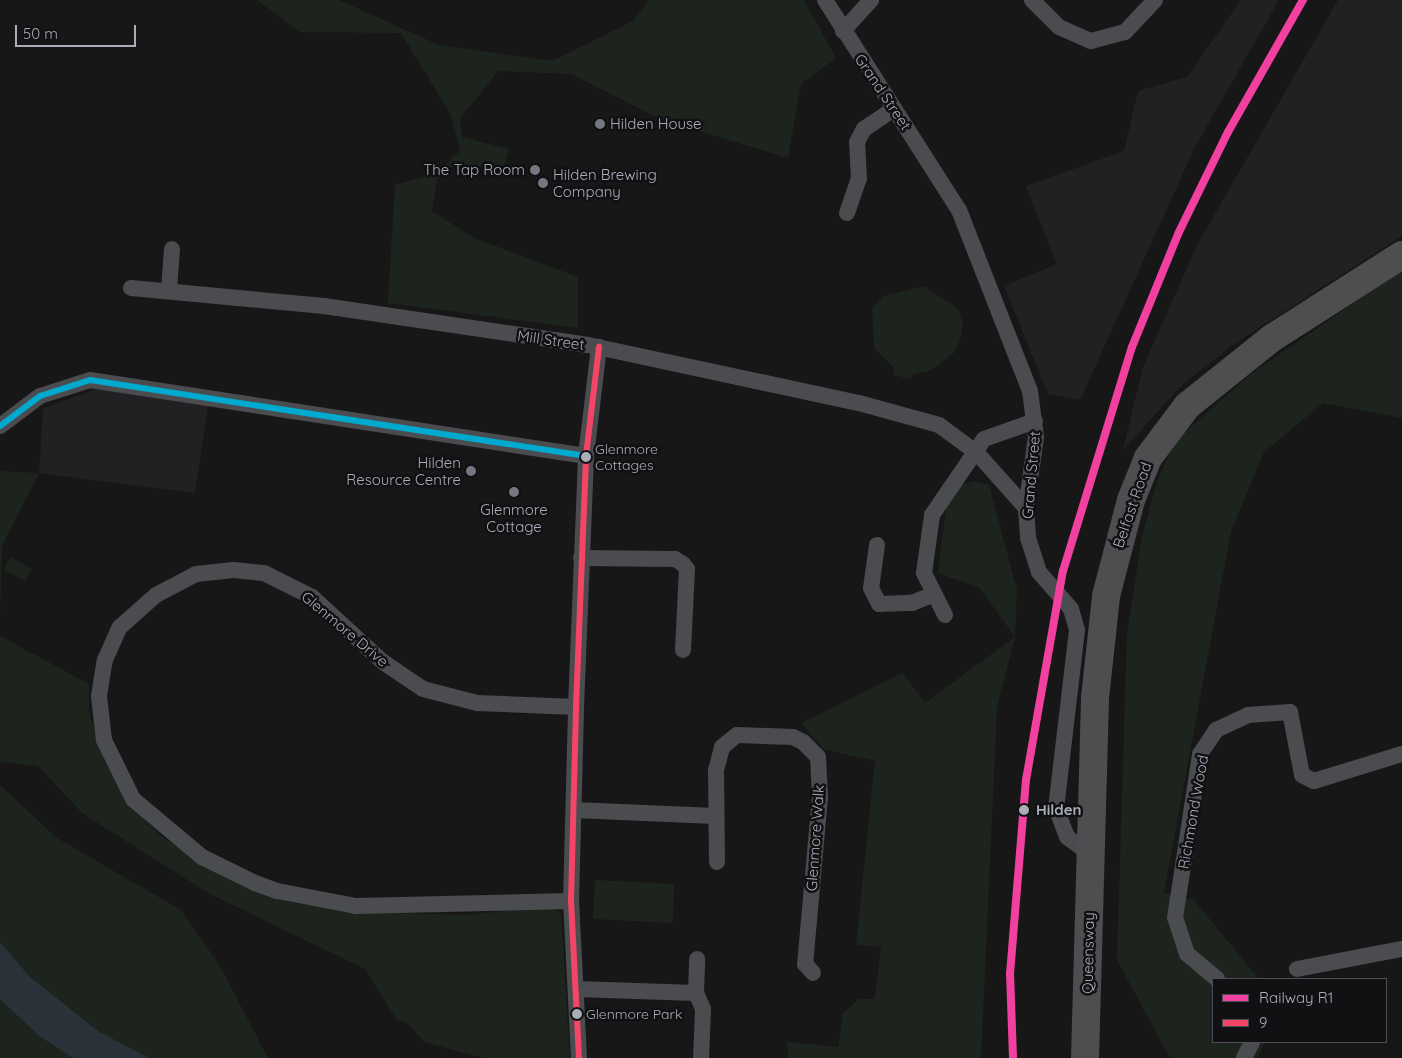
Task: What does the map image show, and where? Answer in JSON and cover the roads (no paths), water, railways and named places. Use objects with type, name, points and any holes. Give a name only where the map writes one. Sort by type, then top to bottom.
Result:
[{"type":"highway","name":"Belfast Road","points":[[1091,848],[1095,698],[1106,596],[1131,500],[1148,458],[1187,406],[1218,379],[1272,338],[1402,255]]},
{"type":"highway","name":"Queensway","points":[[1085,1058],[1091,848]]},
{"type":"street","name":"Grand Street","points":[[825,0],[843,31],[940,177],[970,232],[1030,391],[1035,422],[1026,508],[1028,538],[1039,572],[1071,609],[1075,621],[1056,808],[1067,837],[1082,848],[1091,848]]},
{"type":"street","points":[[843,31],[872,0]]},
{"type":"street","points":[[1032,0],[1058,27],[1091,41],[1125,32],[1155,0]]},
{"type":"street","points":[[847,213],[859,178],[857,142],[864,129],[894,109]]},
{"type":"street","points":[[169,290],[172,249]]},
{"type":"street","name":"Mill Street","points":[[132,288],[324,306],[599,348],[914,416],[939,425],[977,453],[1026,508]]},
{"type":"street","points":[[580,1058],[571,900],[576,707],[586,456],[599,348]]},
{"type":"street","points":[[0,426],[40,396],[90,380],[586,456]]},
{"type":"street","points":[[945,615],[932,595],[924,573],[932,515],[977,453],[984,439],[1035,422]]},
{"type":"street","points":[[877,545],[871,588],[879,604],[912,603],[932,595]]},
{"type":"street","points":[[581,558],[675,559],[683,564],[686,569],[683,650]]},
{"type":"street","name":"Glenmore Drive","points":[[571,900],[356,906],[277,892],[255,883],[202,857],[133,799],[104,740],[99,696],[105,660],[120,627],[156,594],[196,574],[234,570],[264,573],[312,597],[383,662],[423,690],[477,703],[576,707]]},
{"type":"street","name":"Richmond Wood","points":[[1216,978],[1187,954],[1176,918],[1200,754],[1216,730],[1248,715],[1290,712],[1302,775],[1314,781],[1402,754]]},
{"type":"street","name":"Glenmore Walk","points":[[716,816],[716,770],[722,747],[737,735],[793,737],[818,757],[820,797],[805,964],[813,973]]},
{"type":"street","points":[[574,810],[716,816],[717,862]]},
{"type":"street","points":[[1297,969],[1402,949]]},
{"type":"street","points":[[697,959],[696,993],[703,1009],[701,1058]]},
{"type":"street","points":[[577,989],[696,993]]},
{"type":"street","points":[[1244,1058],[1252,1043]]},
{"type":"rail line","name":"R1","points":[[1013,1058],[1010,974],[1026,780],[1063,571],[1132,347],[1179,232],[1228,132],[1303,0]]},
{"type":"place","name":"Hilden House","points":[[600,124]]},
{"type":"place","name":"The Tap Room","points":[[535,170]]},
{"type":"place","name":"Hilden Brewing Company","points":[[543,183]]},
{"type":"place","name":"Glenmore Cottages","points":[[586,457]]},
{"type":"place","name":"Hilden Resource Centre","points":[[471,471]]},
{"type":"place","name":"Glenmore Cottage","points":[[514,492]]},
{"type":"place","name":"Hilden","points":[[1024,810]]},
{"type":"place","name":"Glenmore Park","points":[[577,1014]]}]
